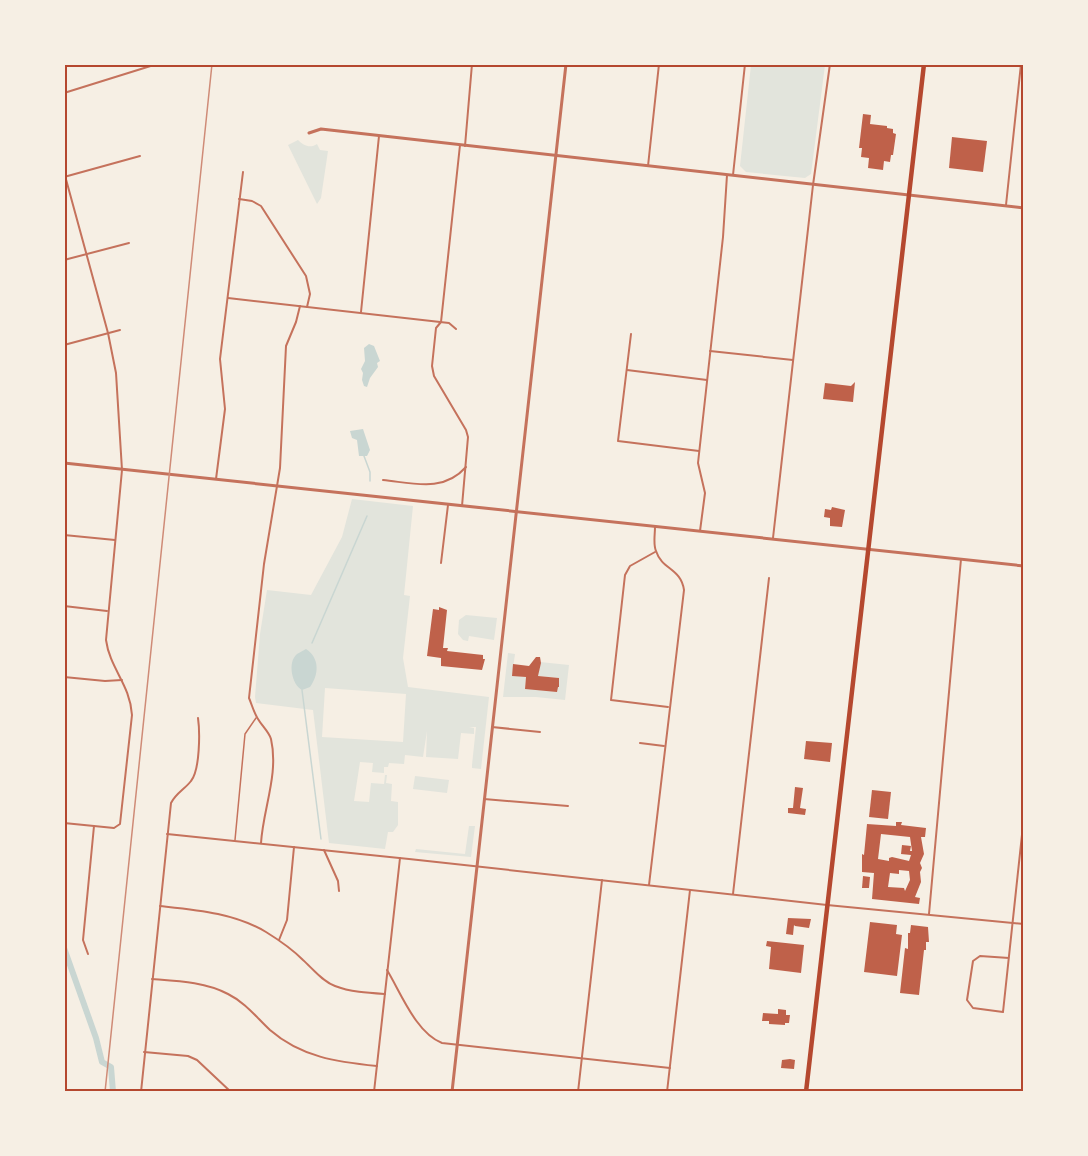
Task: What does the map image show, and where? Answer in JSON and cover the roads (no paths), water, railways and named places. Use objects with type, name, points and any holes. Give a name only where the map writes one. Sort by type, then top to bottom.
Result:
[{"type":"highway","points":[[806,1092],[924,64]]},
{"type":"street","points":[[64,93],[157,64]]},
{"type":"street","points":[[462,506],[468,437],[438,384],[432,366],[436,327],[441,321],[472,64]]},
{"type":"street","points":[[452,1092],[566,64]]},
{"type":"street","points":[[648,166],[659,64]]},
{"type":"street","points":[[733,176],[745,64]]},
{"type":"street","points":[[772,539],[813,185],[830,64]]},
{"type":"street","points":[[1006,206],[1021,64]]},
{"type":"street","points":[[309,133],[321,129],[1023,208]]},
{"type":"street","points":[[361,313],[379,136]]},
{"type":"street","points":[[65,176],[140,156]]},
{"type":"street","points":[[64,172],[108,333],[116,373],[122,470],[106,640],[107,652],[131,701],[132,715],[120,824],[114,828],[64,823]]},
{"type":"street","points":[[216,480],[225,409],[220,359],[243,172]]},
{"type":"street","points":[[700,531],[705,493],[698,463],[723,237],[727,175]]},
{"type":"street","points":[[240,199],[255,202],[261,207],[306,276],[310,294],[307,307]]},
{"type":"street","points":[[64,260],[129,243]]},
{"type":"street","points":[[228,298],[449,322],[456,329]]},
{"type":"street","points":[[261,843],[273,759],[270,737],[257,717],[249,698],[280,468],[286,346],[300,306]]},
{"type":"street","points":[[64,345],[120,330]]},
{"type":"street","points":[[631,334],[618,441],[699,451]]},
{"type":"street","points":[[710,351],[793,360]]},
{"type":"street","points":[[627,370],[707,380]]},
{"type":"street","points":[[64,463],[1023,566]]},
{"type":"street","points":[[383,480],[440,484],[459,475],[466,467]]},
{"type":"street","points":[[441,563],[448,504]]},
{"type":"street","points":[[649,885],[668,707],[684,590],[679,575],[664,563],[656,551],[655,527]]},
{"type":"street","points":[[64,535],[115,540]]},
{"type":"street","points":[[656,551],[630,566],[624,575],[611,700],[668,707]]},
{"type":"street","points":[[928,914],[961,560]]},
{"type":"street","points":[[733,894],[769,578]]},
{"type":"street","points":[[64,606],[107,611]]},
{"type":"street","points":[[64,677],[105,681],[122,680]]},
{"type":"street","points":[[141,1092],[171,803],[178,792],[191,782],[195,775],[200,733],[198,718]]},
{"type":"street","points":[[492,727],[540,732]]},
{"type":"street","points":[[640,744],[664,746]]},
{"type":"street","points":[[484,799],[568,806]]},
{"type":"street","points":[[1009,958],[980,956],[973,961],[967,1000],[973,1008],[1004,1012],[1023,816]]},
{"type":"street","points":[[88,954],[83,940],[94,826]]},
{"type":"street","points":[[167,834],[1023,924]]},
{"type":"street","points":[[279,940],[287,920],[294,847]]},
{"type":"street","points":[[324,850],[338,881],[339,891]]},
{"type":"street","points":[[374,1092],[400,858]]},
{"type":"street","points":[[578,1092],[602,880]]},
{"type":"street","points":[[667,1092],[690,890]]},
{"type":"street","points":[[160,906],[202,910],[250,924],[279,940],[295,952],[323,980],[333,986],[385,994]]},
{"type":"street","points":[[387,970],[426,1034],[442,1043],[670,1068]]},
{"type":"street","points":[[152,979],[214,988],[244,1004],[270,1030],[304,1052],[340,1063],[377,1066]]},
{"type":"street","points":[[144,1052],[188,1056],[197,1060],[231,1092]]},
{"type":"lane","points":[[236,840],[245,734],[257,717]]},
{"type":"waterway","points":[[364,456],[370,472],[370,481]]},
{"type":"waterway","points":[[312,643],[367,516]]},
{"type":"waterway","points":[[302,690],[321,839]]},
{"type":"waterway","points":[[64,948],[96,1038],[102,1062],[111,1067],[113,1092]]},
{"type":"railway","points":[[105,1092],[212,64]]}]
